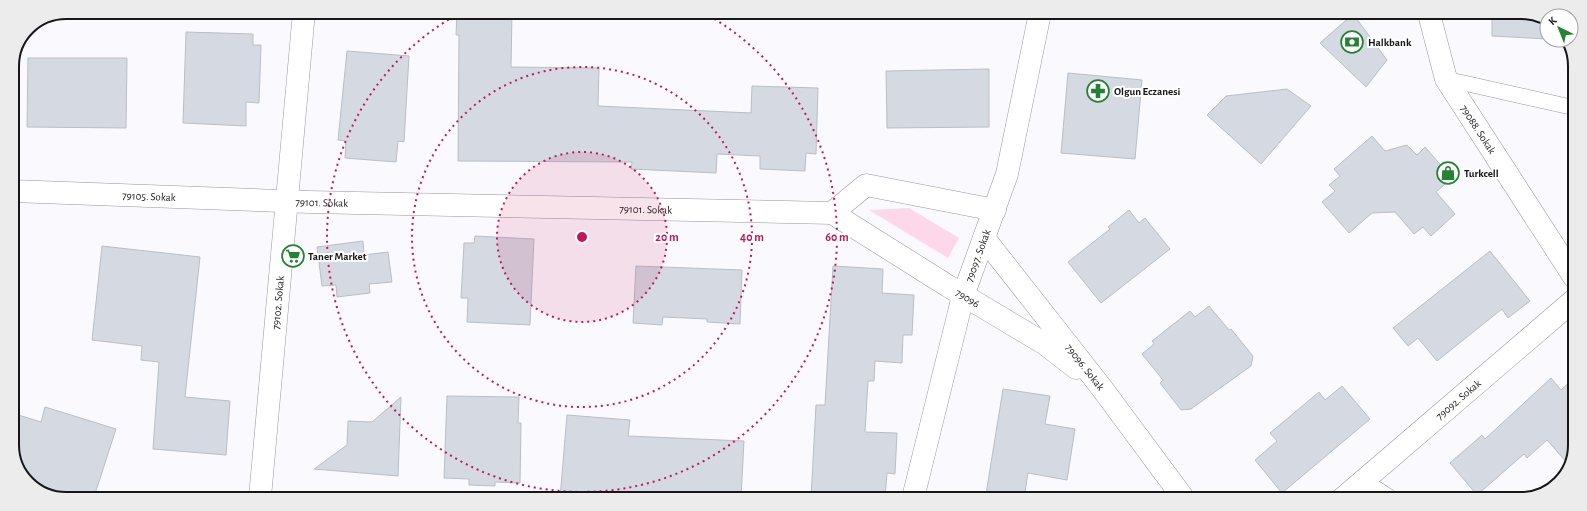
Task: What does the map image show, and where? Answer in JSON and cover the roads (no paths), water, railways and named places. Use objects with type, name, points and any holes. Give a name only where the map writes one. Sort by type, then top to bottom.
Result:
[{"type":"street","name":"79102. Sokak","points":[[260,492],[285,201],[303,19]]},
{"type":"street","name":"79097. Sokak","points":[[914,492],[963,296],[1007,174],[1039,19]]},
{"type":"street","name":"79088. Sokak","points":[[1430,19],[1446,79],[1568,268]]},
{"type":"street","points":[[832,213],[866,185],[995,210]]},
{"type":"street","name":"79105. Sokak","points":[[19,191],[285,201]]},
{"type":"street","name":"79101. Sokak","points":[[285,201],[832,213]]},
{"type":"street","name":"79096","points":[[832,213],[963,296],[1045,344],[1101,387]]},
{"type":"street","name":"79096. Sokak","points":[[984,238],[1101,387],[1179,492]]},
{"type":"street","name":"79092. Sokak","points":[[1350,492],[1568,305]]},
{"type":"street","points":[[1361,482],[1376,492]]},
{"type":"lane","points":[[1446,79],[1568,106]]},
{"type":"place","name":"Halkbank","points":[[1352,42]]},
{"type":"place","name":"Olgun Eczanesi","points":[[1098,91]]},
{"type":"place","name":"Turkcell","points":[[1448,173]]},
{"type":"place","name":"Taner Market","points":[[293,256]]}]
